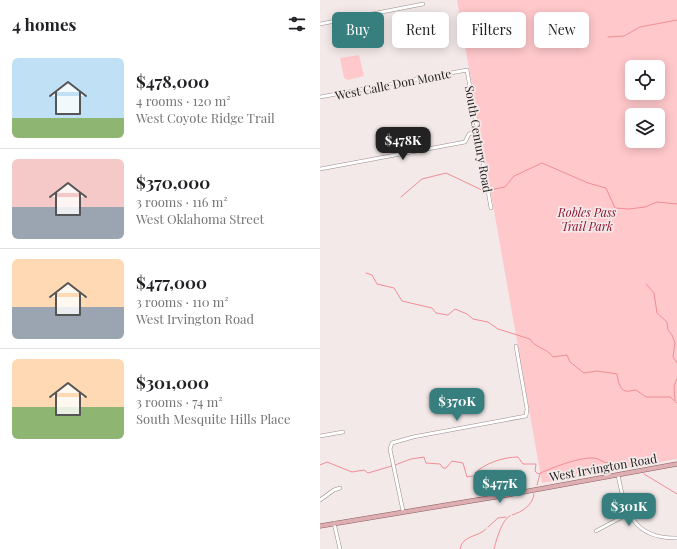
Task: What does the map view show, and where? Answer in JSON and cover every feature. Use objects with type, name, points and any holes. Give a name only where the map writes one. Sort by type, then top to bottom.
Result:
[{"type":"main road","name":"West Irvington Road","points":[[320,526],[403,511],[507,495],[677,464]]},
{"type":"street","points":[[320,24],[423,4]]},
{"type":"street","name":"West Calle Don Monte","points":[[320,97],[467,70]]},
{"type":"street","name":"South Century Road","points":[[467,70],[491,208]]},
{"type":"street","points":[[320,169],[465,142],[469,134],[478,131]]},
{"type":"street","points":[[403,511],[390,449],[392,443],[413,437],[526,416],[527,409],[516,346]]},
{"type":"street","points":[[320,436],[343,432]]},
{"type":"street","points":[[618,475],[622,499],[628,514],[636,524],[646,532],[663,538],[677,538]]},
{"type":"street","points":[[320,500],[334,490],[340,488]]},
{"type":"street","points":[[596,531],[628,514]]},
{"type":"street","points":[[334,523],[340,549]]},
{"type":"green space","name":"Robles Pass Trail Park","points":[[457,0],[677,0],[677,459],[542,483],[465,48],[526,48],[526,12],[459,12]]},
{"type":"green space","points":[[359,55],[364,76],[348,80],[344,78],[340,58]]},
{"type":"waterway","points":[[608,37],[624,36],[640,27],[677,20]]},
{"type":"waterway","points":[[401,197],[422,179],[446,173],[484,191],[505,187],[514,176],[542,163],[588,183],[606,188],[615,208],[629,209],[645,207],[657,202],[677,204]]},
{"type":"waterway","points":[[366,273],[372,275],[377,284],[394,288],[402,301],[432,308],[436,313],[448,315],[455,309],[467,314],[473,319],[488,322],[498,329],[530,339],[553,357],[567,355],[570,362],[584,373],[597,371],[617,374],[619,384],[624,390],[636,390],[646,397],[670,397],[677,403]]},
{"type":"waterway","points":[[646,284],[654,293],[657,313],[667,322],[668,330],[675,343],[673,357],[677,363]]},
{"type":"waterway","points":[[675,400],[674,386],[677,379]]},
{"type":"waterway","points":[[395,465],[411,459],[424,457],[426,463],[440,464],[443,468],[446,468],[452,461],[463,463],[467,477],[473,476]]},
{"type":"waterway","points":[[475,473],[479,469],[495,461],[518,457],[523,464],[536,464],[535,471],[538,474],[565,463],[588,458],[596,458],[606,463],[624,465],[633,468]]},
{"type":"waterway","points":[[320,465],[327,462],[352,472],[364,470],[368,473],[392,466]]},
{"type":"waterway","points":[[537,485],[540,474]]},
{"type":"waterway","points":[[644,474],[677,494]]},
{"type":"waterway","points":[[512,515],[526,508],[532,502],[534,494]]},
{"type":"waterway","points":[[494,549],[504,521],[510,516]]},
{"type":"waterway","points":[[488,527],[498,518],[506,517]]},
{"type":"waterway","points":[[460,549],[461,544],[464,541],[486,529]]}]
